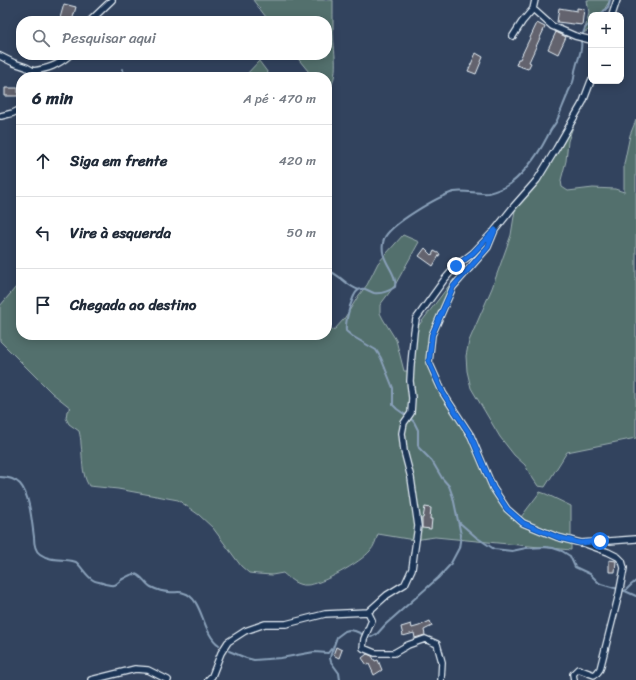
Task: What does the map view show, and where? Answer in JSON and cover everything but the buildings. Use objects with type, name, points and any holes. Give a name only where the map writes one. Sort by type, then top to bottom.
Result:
[{"type":"street","points":[[94,16],[112,0]]},
{"type":"street","points":[[513,36],[533,9],[536,0]]},
{"type":"street","points":[[613,12],[616,0]]},
{"type":"street","points":[[533,9],[552,26],[575,36],[588,39]]},
{"type":"street","points":[[0,56],[33,71],[58,64],[63,60]]},
{"type":"street","points":[[208,680],[212,676],[221,653],[228,642],[245,631],[265,624],[286,624],[325,614],[353,614],[368,612],[387,595],[404,584],[412,569],[418,526],[411,478],[404,451],[402,433],[410,413],[412,398],[410,381],[416,319],[456,266],[473,253],[495,230],[537,180],[583,102],[590,84]]},
{"type":"street","points":[[1,116],[16,112]]},
{"type":"street","points":[[495,230],[488,247],[453,287],[432,335],[429,362],[443,393],[471,436],[493,488],[507,509],[523,523],[557,537],[608,552],[618,557],[622,561],[624,568],[621,585],[600,669],[594,675],[578,669],[573,674],[574,680]]},
{"type":"street","points":[[580,543],[636,539]]},
{"type":"street","points":[[368,612],[372,620],[364,639],[363,648],[375,653],[394,654],[408,645],[425,639],[437,644],[442,662],[441,680]]},
{"type":"street","points":[[91,680],[135,669],[148,670],[168,680]]},
{"type":"green space","points":[[253,0],[333,0],[335,70],[332,83],[332,72],[309,72],[299,60],[332,60],[332,16],[265,16]]},
{"type":"green space","points":[[587,0],[610,0],[603,12],[589,12]]},
{"type":"green space","points":[[588,17],[588,30],[584,33]]},
{"type":"green space","points":[[259,61],[267,72],[249,72]]},
{"type":"green space","points":[[636,120],[636,438],[567,452],[545,487],[538,486],[525,465],[514,455],[500,437],[471,388],[467,371],[466,356],[469,341],[492,288],[511,235],[516,204],[574,124],[568,141],[566,161],[561,180],[562,187],[568,191],[593,188],[615,189],[624,192],[624,164],[630,135]]},
{"type":"green space","points":[[403,235],[419,242],[395,285],[380,305],[380,313],[396,340],[404,371],[410,371],[416,329],[454,279],[431,342],[430,354],[436,381],[466,432],[504,504],[518,521],[540,492],[571,506],[571,550],[435,537],[414,540],[378,534],[373,548],[365,556],[331,577],[313,584],[303,585],[294,582],[283,573],[272,575],[249,573],[241,566],[213,528],[199,515],[178,500],[118,489],[89,486],[83,471],[79,431],[69,424],[66,418],[67,411],[71,408],[52,393],[0,341],[0,306],[16,287],[16,340],[332,340],[332,330],[335,329],[344,319],[367,285],[378,263]]},
{"type":"waterway","points":[[603,12],[608,7],[610,0]]},
{"type":"waterway","points":[[582,36],[585,28],[588,26]]},
{"type":"waterway","points":[[340,680],[339,673],[331,662],[330,658],[337,637],[349,630],[371,637],[377,634],[386,624],[438,578],[450,565],[459,548],[461,535],[453,497],[449,486],[442,478],[432,461],[419,448],[418,430],[414,422],[393,405],[393,388],[381,358],[376,350],[346,331],[347,318],[352,300],[355,294],[362,289],[374,293],[380,293],[395,287],[394,276],[383,253],[384,239],[395,226],[416,211],[454,192],[462,191],[488,193],[499,190],[511,183],[522,173],[543,145],[558,119],[574,80],[575,69],[581,51],[581,41]]},
{"type":"waterway","points":[[332,272],[350,286],[359,290]]},
{"type":"waterway","points":[[0,477],[16,481],[23,489],[30,509],[35,547],[40,554],[53,559],[76,562],[94,581],[115,585],[128,576],[135,574],[140,576],[149,586],[156,589],[164,592],[181,592],[190,596],[199,609],[213,640],[219,645]]},
{"type":"waterway","points":[[460,523],[476,537],[494,549],[512,551],[526,548],[546,547],[562,551],[570,556],[575,567],[590,574],[599,583],[636,596]]},
{"type":"waterway","points":[[625,591],[636,581]]},
{"type":"waterway","points":[[229,651],[254,660],[281,658],[314,652],[328,653],[331,649]]},
{"type":"route","points":[[456,266],[473,253],[495,230],[488,247],[453,287],[432,335],[429,362],[443,393],[471,436],[493,488],[507,509],[523,523],[557,537],[580,543],[600,541]]}]
